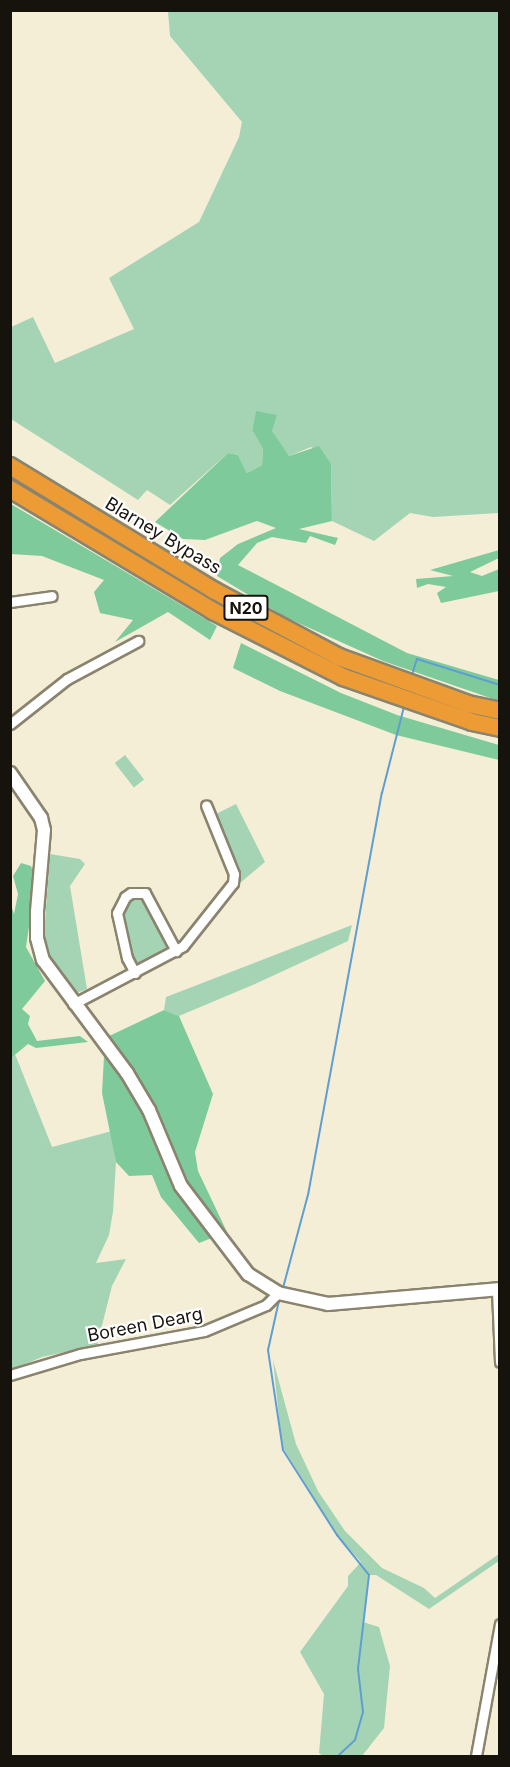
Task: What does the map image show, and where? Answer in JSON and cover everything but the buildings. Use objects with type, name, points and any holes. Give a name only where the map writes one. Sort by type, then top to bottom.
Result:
[{"type":"highway","name":"Blarney Bypass","points":[[10,466],[223,596],[339,657],[468,704],[500,711]]},
{"type":"highway","name":"N20","points":[[10,489],[213,611],[343,677],[471,723],[500,728]]},
{"type":"street","points":[[10,602],[52,596]]},
{"type":"street","points":[[10,724],[67,679],[138,641]]},
{"type":"street","points":[[10,773],[41,818],[44,830],[37,938],[43,960],[73,1005],[127,1073],[145,1102],[181,1186],[248,1274],[281,1294],[349,1305],[498,1290],[500,1362]]},
{"type":"street","points":[[73,1005],[176,951],[234,878],[206,805]]},
{"type":"street","points":[[135,973],[127,958],[117,913],[124,897],[131,893],[145,894],[176,951]]},
{"type":"street","name":"Boreen Dearg","points":[[10,1375],[80,1354],[204,1331],[266,1305],[281,1294]]},
{"type":"street","points":[[476,1756],[500,1624]]},
{"type":"green space","points":[[168,11],[499,11],[499,513],[433,517],[410,513],[374,541],[332,521],[331,464],[311,447],[289,456],[256,412],[252,430],[263,449],[262,465],[247,473],[238,455],[228,453],[170,505],[147,490],[138,500],[11,419],[11,327],[33,317],[55,363],[134,329],[109,278],[199,222],[239,137],[242,122],[170,36]]},
{"type":"green space","points":[[256,411],[277,415],[272,431],[289,456],[319,446],[331,464],[332,521],[299,529],[338,538],[335,545],[310,536],[306,543],[272,537],[257,543],[238,565],[407,653],[499,680],[499,701],[383,661],[285,617],[217,576],[220,558],[238,544],[276,528],[257,521],[205,540],[183,539],[155,522],[228,453],[238,455],[247,473],[262,465],[263,449],[252,430]]},
{"type":"green space","points":[[11,504],[217,626],[210,640],[168,612],[115,642],[133,620],[100,613],[94,592],[104,580],[42,556],[11,554]]},
{"type":"green space","points":[[499,550],[499,558],[470,572],[482,576],[499,569],[499,591],[441,603],[437,593],[446,587],[428,584],[417,588],[416,579],[453,576],[430,570]]},
{"type":"green space","points":[[241,643],[341,693],[397,715],[499,745],[499,760],[396,735],[280,691],[233,668]]},
{"type":"green space","points":[[125,755],[144,779],[134,787],[115,763]]},
{"type":"green space","points":[[236,804],[265,862],[240,883],[240,869],[214,815]]},
{"type":"green space","points":[[50,854],[80,859],[85,864],[70,886],[87,989],[77,993],[71,991],[53,966],[44,935]]},
{"type":"green space","points":[[21,863],[31,866],[36,879],[26,947],[45,981],[22,1009],[30,1016],[28,1024],[37,1041],[80,1036],[88,1042],[36,1048],[28,1044],[11,1058],[10,901],[14,914],[18,894],[13,876]]},
{"type":"green space","points":[[136,897],[142,898],[149,907],[168,947],[136,966],[121,913],[126,902]]},
{"type":"green space","points":[[352,925],[348,941],[255,984],[179,1016],[164,1010],[166,997]]},
{"type":"green space","points":[[164,1010],[179,1016],[213,1094],[195,1152],[198,1171],[227,1232],[199,1243],[161,1197],[152,1175],[129,1176],[116,1162],[102,1093],[105,1038]]},
{"type":"green space","points":[[15,1054],[52,1147],[112,1131],[116,1162],[113,1212],[109,1235],[96,1263],[126,1259],[112,1286],[97,1345],[42,1357],[11,1370],[10,1058]]},
{"type":"green space","points":[[273,1360],[296,1444],[318,1491],[345,1531],[382,1568],[424,1588],[435,1598],[499,1554],[499,1561],[429,1609],[376,1575],[369,1575],[363,1622],[379,1627],[390,1666],[384,1728],[362,1756],[323,1756],[319,1753],[324,1694],[300,1652],[348,1586],[348,1576],[361,1562],[337,1535],[282,1446]]},
{"type":"waterway","points":[[412,675],[417,659],[500,685]]},
{"type":"waterway","points":[[283,1288],[308,1195],[382,793],[404,707]]},
{"type":"waterway","points":[[280,1296],[268,1350],[283,1450],[337,1535],[369,1575],[358,1669],[363,1712],[355,1740],[338,1756]]}]
